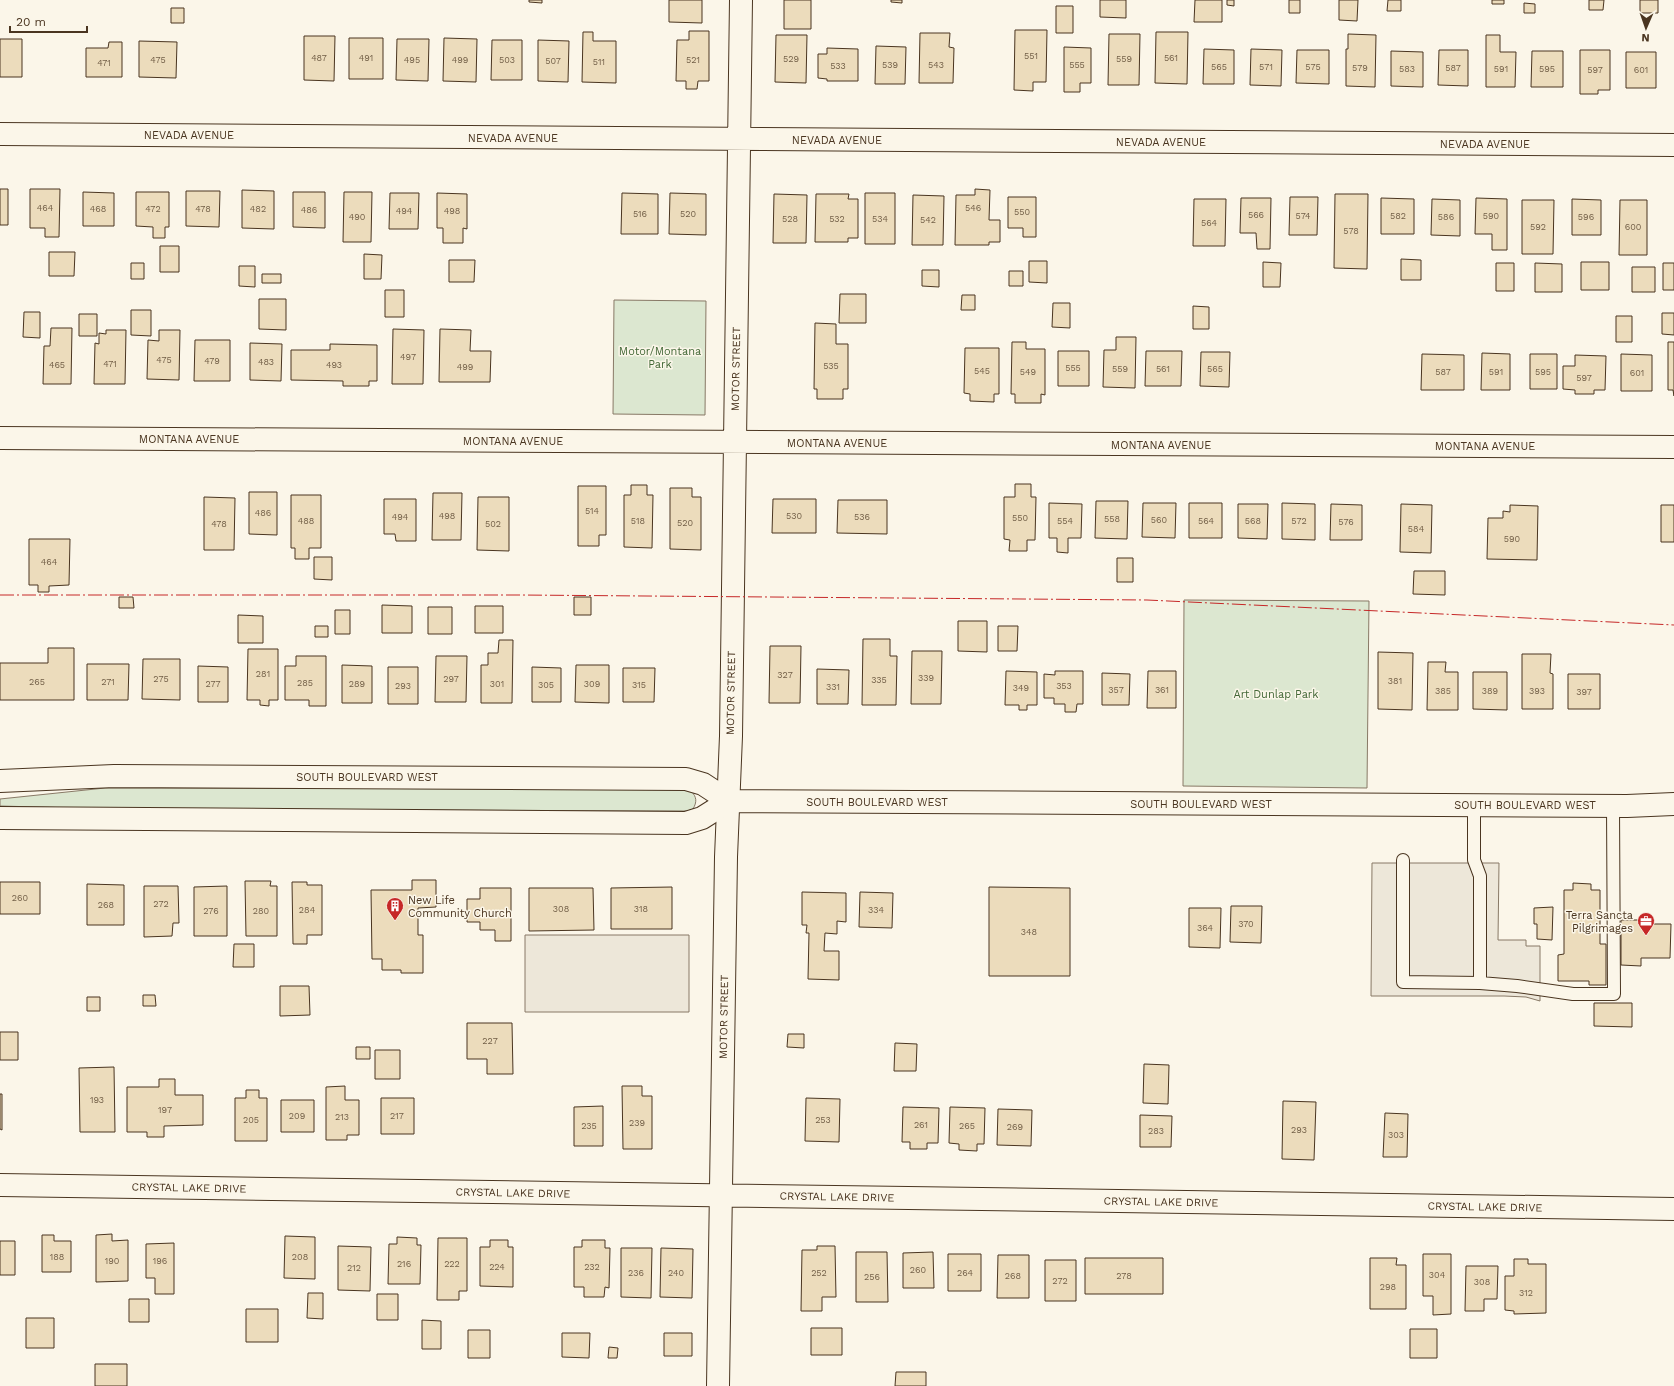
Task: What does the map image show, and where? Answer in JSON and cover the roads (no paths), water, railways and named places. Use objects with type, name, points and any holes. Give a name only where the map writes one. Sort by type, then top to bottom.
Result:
[{"type":"street","name":"MOTOR STREET","points":[[718,1386],[742,0]]},
{"type":"street","name":"NEVADA AVENUE","points":[[0,134],[1674,145]]},
{"type":"street","name":"MONTANA AVENUE","points":[[0,438],[1674,447]]},
{"type":"street","name":"SOUTH BOULEVARD WEST","points":[[0,781],[114,776],[686,779],[703,784],[729,801],[1613,806],[1674,804]]},
{"type":"street","points":[[0,818],[686,823],[702,818],[729,801]]},
{"type":"street","name":"CRYSTAL LAKE DRIVE","points":[[0,1185],[1674,1209]]},
{"type":"lane","points":[[1474,805],[1474,860],[1480,876],[1480,983]]},
{"type":"lane","points":[[1403,860],[1403,982],[1480,983],[1517,986],[1573,994],[1614,994],[1613,806]]},
{"type":"place","name":"New Life Community Church","points":[[395,921]]},
{"type":"place","name":"Terra Sancta Pilgrimages","points":[[1646,936]]},
{"type":"park label","name":"Motor/Montana Park","points":[[660,357]]},
{"type":"park label","name":"Art Dunlap Park","points":[[1276,694]]}]
